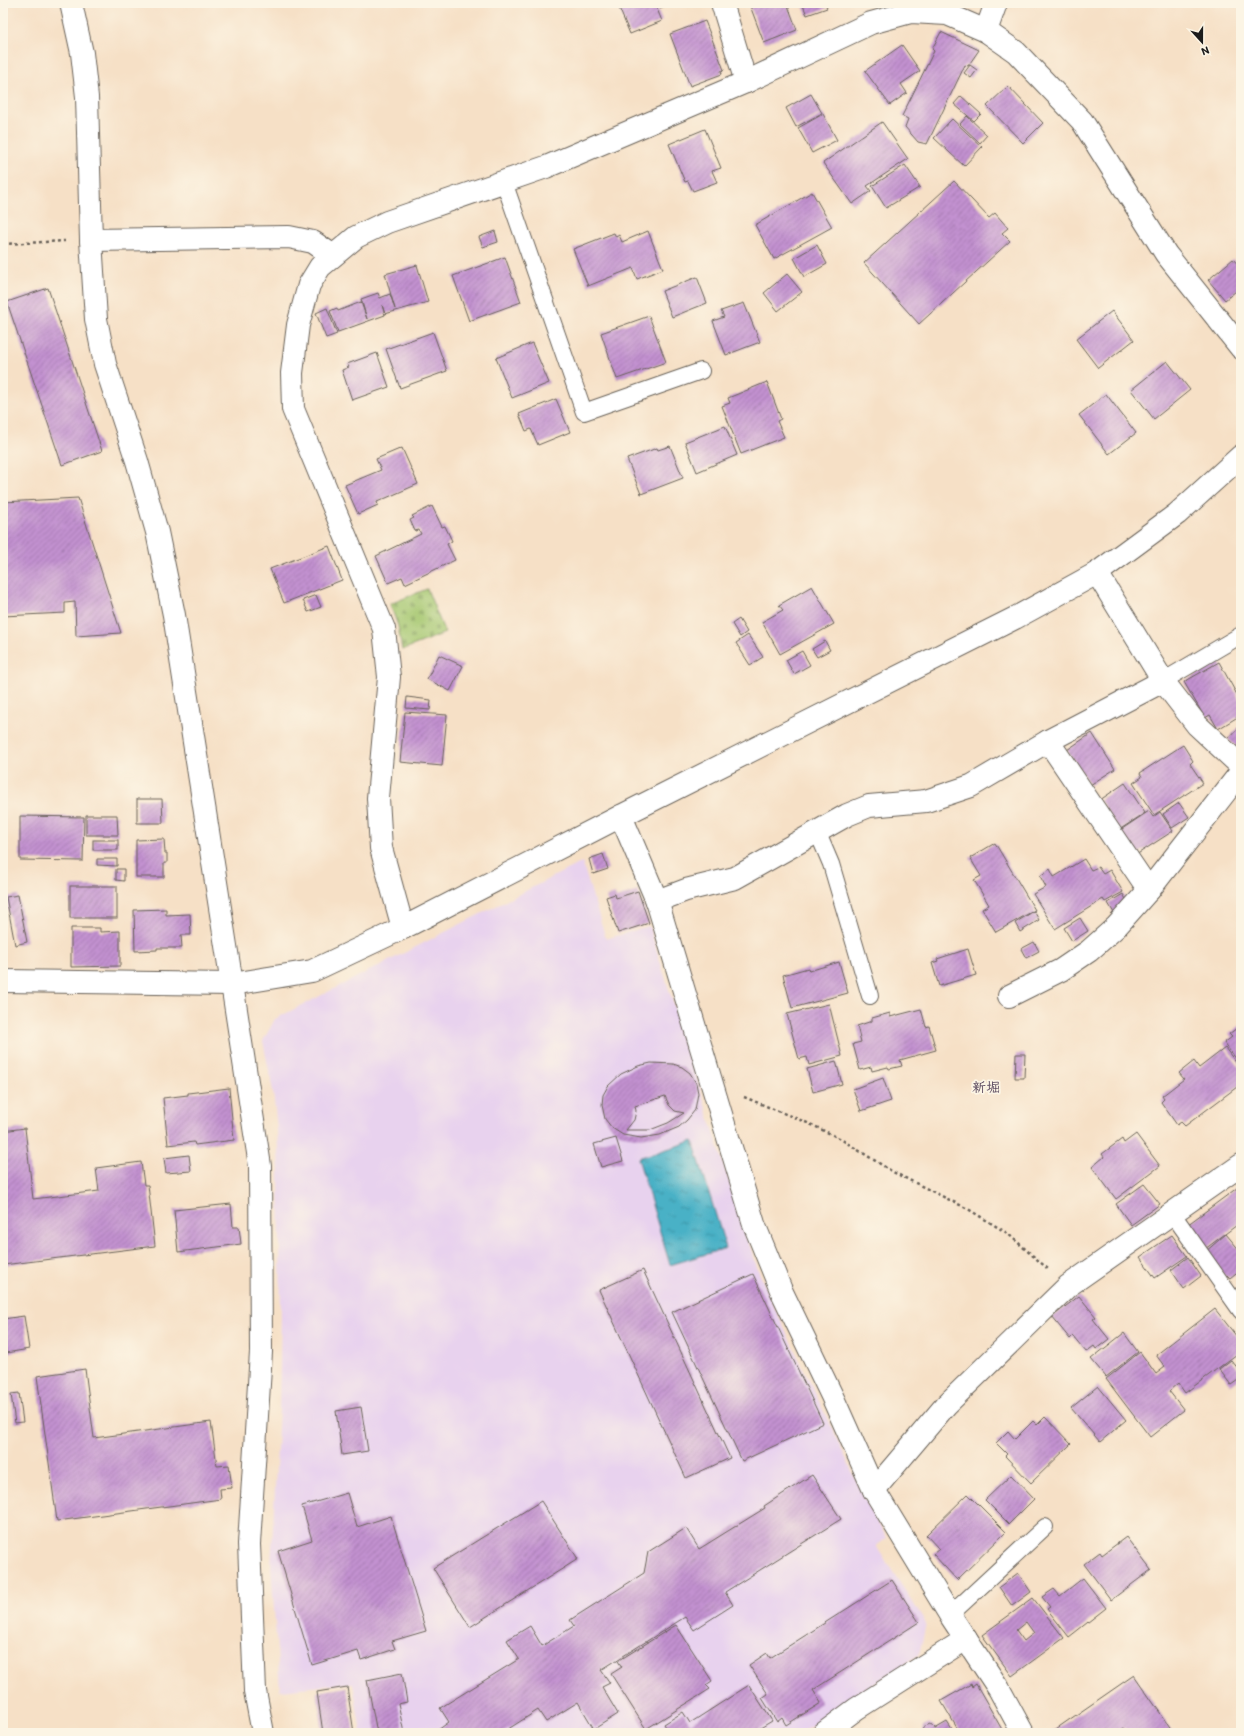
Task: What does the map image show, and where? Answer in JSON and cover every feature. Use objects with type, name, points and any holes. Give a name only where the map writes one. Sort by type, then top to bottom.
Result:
[{"type":"street","points":[[71,3],[82,53],[87,97],[91,240],[96,319],[105,364],[137,461],[157,532],[174,615],[260,1166],[261,1352],[249,1544],[255,1691],[263,1733]]},
{"type":"street","points":[[722,3],[746,82]]},
{"type":"street","points":[[986,31],[996,3]]},
{"type":"street","points":[[403,928],[381,848],[378,798],[389,678],[384,629],[293,409],[292,373],[298,325],[309,285],[320,267],[332,255],[356,237],[387,222],[546,167],[746,82],[871,23],[910,12],[947,14],[986,31],[1016,52],[1082,121],[1166,254],[1241,348]]},
{"type":"street","points":[[91,240],[289,237],[313,242],[332,255]]},
{"type":"street","points":[[3,981],[232,984],[312,971],[403,928],[621,816],[1015,618],[1097,573],[1177,514],[1241,456]]},
{"type":"street","points":[[1097,573],[1162,681],[1197,725],[1241,766]]},
{"type":"street","points":[[657,902],[686,890],[735,878],[847,815],[870,806],[926,801],[971,786],[1048,741],[1162,681]]},
{"type":"street","points":[[1048,741],[1149,890]]},
{"type":"street","points":[[1009,996],[1061,970],[1089,951],[1116,927],[1149,890],[1241,772]]},
{"type":"street","points":[[621,816],[657,902],[757,1231],[781,1290],[832,1396],[874,1490],[950,1615],[999,1689],[1023,1733]]},
{"type":"street","points":[[874,1490],[946,1405],[1068,1286],[1241,1165]]},
{"type":"street","points":[[824,1733],[856,1709],[966,1639]]},
{"type":"lane","points":[[504,182],[584,412],[701,371]]},
{"type":"lane","points":[[1162,681],[1241,635]]},
{"type":"lane","points":[[817,831],[831,864],[870,996]]},
{"type":"lane","points":[[1172,1213],[1241,1311]]},
{"type":"lane","points":[[950,1615],[1045,1527]]},
{"type":"path","points":[[3,244],[91,240]]},
{"type":"path","points":[[713,1084],[810,1124],[839,1138],[893,1172],[968,1209],[1007,1233],[1068,1286]]},
{"type":"shaded area","points":[[582,862],[606,939],[649,926],[757,1267],[769,1296],[873,1515],[887,1538],[876,1546],[926,1623],[919,1655],[800,1733],[361,1733],[353,1683],[280,1690],[271,1567],[279,1409],[281,1317],[279,1171],[273,1091],[263,1041],[275,1019]]},
{"type":"green space","points":[[427,589],[445,633],[402,650],[398,626],[390,604]]},
{"type":"water","points":[[693,1141],[726,1248],[670,1265],[638,1158]]},
{"type":"building","points":[[617,3],[673,3],[657,9],[662,21],[630,34]]},
{"type":"building","points":[[749,3],[787,3],[797,30],[764,43]]},
{"type":"building","points":[[802,3],[825,3],[827,8],[807,15]]},
{"type":"building","points":[[705,21],[724,70],[721,71],[722,74],[690,86],[670,34]]},
{"type":"building","points":[[941,32],[979,50],[968,66],[965,65],[927,144],[918,142],[905,127],[908,119],[902,116],[934,51],[932,49]]},
{"type":"building","points":[[902,45],[920,71],[901,84],[907,93],[890,105],[865,71]]},
{"type":"building","points":[[970,65],[977,70],[971,78],[964,73]]},
{"type":"building","points":[[1008,86],[1043,123],[1023,143],[987,106]]},
{"type":"building","points":[[811,94],[822,113],[796,127],[786,108]]},
{"type":"building","points":[[961,96],[981,114],[974,121],[954,104]]},
{"type":"building","points":[[823,114],[837,140],[812,153],[798,128]]},
{"type":"building","points":[[967,116],[987,135],[980,143],[960,124]]},
{"type":"building","points":[[952,119],[982,147],[964,166],[934,138]]},
{"type":"building","points":[[882,122],[908,159],[867,186],[871,191],[852,204],[823,163]]},
{"type":"building","points":[[705,129],[721,168],[712,171],[717,182],[693,191],[688,181],[685,182],[669,144]]},
{"type":"building","points":[[905,165],[920,187],[886,208],[872,186]]},
{"type":"building","points":[[954,181],[989,218],[995,213],[1008,228],[1002,233],[1010,241],[919,324],[864,263]]},
{"type":"building","points":[[812,192],[832,227],[774,259],[755,225]]},
{"type":"building","points":[[495,231],[498,242],[483,247],[479,237]]},
{"type":"building","points":[[648,231],[663,269],[637,279],[633,268],[588,286],[573,249],[614,233],[616,237],[619,235],[622,242]]},
{"type":"building","points":[[817,245],[827,264],[804,277],[794,258]]},
{"type":"building","points":[[505,257],[521,302],[469,321],[453,276]]},
{"type":"building","points":[[1233,259],[1241,268],[1241,287],[1225,300],[1208,280]]},
{"type":"building","points":[[417,265],[428,302],[385,314],[382,305],[385,315],[338,332],[330,311],[337,308],[338,311],[361,302],[367,319],[361,299],[378,293],[380,298],[390,294],[395,309],[385,274]]},
{"type":"building","points":[[787,274],[802,292],[778,311],[764,293]]},
{"type":"building","points":[[697,277],[707,303],[672,317],[662,291]]},
{"type":"building","points":[[48,288],[102,451],[62,465],[7,302]]},
{"type":"building","points":[[744,303],[760,342],[726,355],[713,321],[724,317],[721,311]]},
{"type":"building","points":[[327,308],[337,334],[326,338],[316,313]]},
{"type":"building","points":[[1112,311],[1134,340],[1098,368],[1076,339]]},
{"type":"building","points":[[649,316],[666,362],[617,379],[601,333]]},
{"type":"building","points":[[433,332],[447,371],[400,388],[386,349]]},
{"type":"building","points":[[532,343],[549,383],[512,398],[496,358]]},
{"type":"building","points":[[377,353],[389,387],[352,400],[342,370],[349,367],[347,364]]},
{"type":"building","points":[[1167,361],[1190,390],[1154,419],[1131,390]]},
{"type":"building","points":[[767,382],[781,419],[777,421],[784,437],[741,454],[722,406],[730,403],[728,398]]},
{"type":"building","points":[[1106,394],[1136,433],[1109,454],[1079,415]]},
{"type":"building","points":[[556,399],[570,432],[538,445],[531,429],[526,431],[519,414]]},
{"type":"building","points":[[725,426],[737,455],[697,472],[685,442]]},
{"type":"building","points":[[670,446],[683,478],[641,494],[627,459],[657,448],[658,450]]},
{"type":"building","points":[[402,448],[418,484],[377,502],[378,505],[358,514],[345,485],[381,470],[376,459]]},
{"type":"building","points":[[78,498],[121,633],[76,636],[75,602],[65,603],[65,613],[3,616],[3,502]]},
{"type":"building","points":[[432,506],[442,527],[445,526],[452,541],[447,544],[455,560],[405,584],[402,577],[388,583],[376,556],[421,534],[419,530],[415,531],[410,520],[414,518],[412,516]]},
{"type":"building","points":[[329,546],[342,580],[284,603],[270,569]]},
{"type":"building","points":[[812,586],[834,624],[780,654],[762,622],[783,610],[779,605]]},
{"type":"building","points":[[316,595],[321,607],[308,612],[303,600]]},
{"type":"building","points":[[739,619],[747,632],[740,637],[732,624]]},
{"type":"building","points":[[748,635],[763,657],[750,665],[736,643]]},
{"type":"building","points":[[825,641],[830,650],[817,657],[812,649]]},
{"type":"building","points":[[802,651],[810,665],[794,674],[786,660]]},
{"type":"building","points":[[439,655],[463,666],[450,691],[427,679]]},
{"type":"building","points":[[1219,662],[1241,702],[1241,715],[1218,729],[1210,715],[1205,718],[1184,682]]},
{"type":"building","points":[[407,697],[431,700],[430,710],[406,708]]},
{"type":"building","points":[[405,712],[447,715],[442,766],[400,762]]},
{"type":"building","points":[[1241,725],[1241,751],[1228,739]]},
{"type":"building","points":[[1092,733],[1115,769],[1090,785],[1067,750]]},
{"type":"building","points":[[1183,745],[1193,761],[1190,764],[1203,783],[1154,815],[1133,783],[1142,777],[1140,773]]},
{"type":"building","points":[[1125,783],[1145,813],[1119,830],[1100,800]]},
{"type":"building","points":[[137,799],[162,799],[163,823],[137,823]]},
{"type":"building","points":[[1179,803],[1189,817],[1172,828],[1163,814]]},
{"type":"building","points":[[1149,811],[1153,817],[1160,812],[1173,831],[1136,855],[1119,831]]},
{"type":"building","points":[[86,815],[117,815],[118,835],[86,835]]},
{"type":"building","points":[[20,816],[84,817],[83,861],[20,860]]},
{"type":"building","points":[[164,839],[165,853],[167,853],[167,863],[164,863],[164,877],[136,877],[136,840]]},
{"type":"building","points":[[93,840],[118,840],[118,850],[93,850]]},
{"type":"building","points":[[995,843],[1035,910],[996,932],[982,909],[989,905],[974,880],[981,876],[970,858]]},
{"type":"building","points":[[603,854],[608,869],[593,874],[589,859]]},
{"type":"building","points":[[97,859],[117,859],[117,866],[97,865]]},
{"type":"building","points":[[1084,859],[1091,870],[1098,867],[1103,874],[1110,870],[1123,892],[1105,902],[1103,899],[1055,929],[1033,894],[1046,887],[1040,876],[1050,869],[1054,877]]},
{"type":"building","points":[[116,869],[124,869],[124,881],[116,880]]},
{"type":"building","points":[[70,886],[117,886],[117,918],[70,918]]},
{"type":"building","points":[[638,891],[649,923],[618,933],[606,897],[615,894],[616,898]]},
{"type":"building","points":[[1123,894],[1129,905],[1114,913],[1108,903]]},
{"type":"building","points":[[18,895],[27,942],[15,945],[6,897]]},
{"type":"building","points":[[166,909],[166,915],[190,914],[191,935],[181,935],[182,948],[157,948],[157,950],[135,951],[134,910]]},
{"type":"building","points":[[1034,911],[1039,920],[1020,932],[1015,923]]},
{"type":"building","points":[[1080,918],[1088,931],[1072,941],[1064,928]]},
{"type":"building","points":[[71,928],[100,928],[100,932],[120,931],[120,966],[71,967]]},
{"type":"building","points":[[1034,942],[1039,951],[1026,958],[1021,949]]},
{"type":"building","points":[[968,949],[976,975],[939,986],[932,963],[938,961],[937,959]]},
{"type":"building","points":[[839,962],[848,993],[792,1008],[783,975],[808,968],[809,971]]},
{"type":"building","points":[[829,1004],[842,1056],[809,1065],[807,1057],[799,1059],[787,1014]]},
{"type":"building","points":[[921,1009],[926,1027],[929,1026],[936,1050],[900,1060],[902,1066],[889,1069],[888,1067],[872,1071],[871,1067],[860,1070],[853,1044],[861,1042],[857,1026],[872,1021],[872,1018],[890,1013],[890,1017]]},
{"type":"building","points":[[1241,1025],[1241,1065],[1224,1043],[1232,1037],[1229,1034]]},
{"type":"building","points":[[1225,1048],[1241,1069],[1241,1084],[1185,1126],[1181,1122],[1177,1125],[1161,1102],[1164,1099],[1162,1096],[1184,1079],[1179,1073],[1194,1061],[1199,1068]]},
{"type":"building","points":[[1016,1054],[1025,1054],[1024,1078],[1015,1078]]},
{"type":"building","points":[[836,1061],[842,1084],[813,1092],[807,1069]]},
{"type":"building","points":[[651,1063],[673,1064],[682,1067],[690,1073],[696,1083],[698,1093],[695,1110],[679,1127],[660,1135],[641,1138],[623,1135],[612,1128],[605,1119],[602,1105],[603,1095],[608,1086],[621,1074],[638,1066]],"holes":[[[665,1096],[669,1105],[675,1111],[684,1113],[668,1123],[650,1130],[626,1130],[634,1120],[636,1111],[635,1106]]]},
{"type":"building","points":[[883,1078],[891,1101],[861,1111],[853,1089]]},
{"type":"building","points":[[229,1088],[234,1140],[195,1145],[194,1142],[168,1145],[163,1098]]},
{"type":"building","points":[[25,1128],[33,1199],[99,1191],[96,1168],[141,1162],[144,1185],[148,1185],[155,1246],[3,1265],[3,1131]]},
{"type":"building","points":[[1136,1134],[1160,1166],[1116,1199],[1092,1167],[1104,1157],[1102,1154],[1122,1139],[1124,1143]]},
{"type":"building","points":[[616,1138],[623,1161],[601,1167],[594,1144]]},
{"type":"building","points":[[189,1155],[191,1171],[166,1173],[164,1158]]},
{"type":"building","points":[[1144,1184],[1160,1204],[1131,1225],[1116,1204]]},
{"type":"building","points":[[1241,1185],[1241,1222],[1205,1249],[1187,1225]]},
{"type":"building","points":[[231,1204],[233,1227],[239,1227],[241,1244],[178,1252],[174,1210]]},
{"type":"building","points":[[1226,1234],[1241,1252],[1241,1269],[1230,1278],[1227,1275],[1225,1277],[1205,1252]]},
{"type":"building","points":[[1172,1235],[1187,1256],[1155,1278],[1140,1257]]},
{"type":"building","points":[[1188,1257],[1201,1276],[1184,1289],[1171,1270]]},
{"type":"building","points":[[643,1270],[730,1458],[686,1478],[599,1290]]},
{"type":"building","points":[[753,1274],[823,1423],[742,1461],[672,1312]]},
{"type":"building","points":[[1079,1296],[1096,1317],[1093,1319],[1109,1339],[1096,1349],[1094,1346],[1086,1352],[1073,1336],[1070,1339],[1052,1317]]},
{"type":"building","points":[[1215,1309],[1241,1342],[1241,1351],[1185,1393],[1178,1383],[1169,1391],[1184,1410],[1150,1437],[1106,1379],[1140,1352],[1156,1374],[1165,1367],[1156,1355]]},
{"type":"building","points":[[24,1316],[29,1349],[6,1353],[3,1319]]},
{"type":"building","points":[[1124,1333],[1138,1352],[1106,1377],[1091,1359]]},
{"type":"building","points":[[1231,1360],[1241,1372],[1241,1378],[1231,1385],[1219,1369]]},
{"type":"building","points":[[85,1369],[94,1438],[211,1422],[217,1466],[229,1465],[232,1488],[220,1489],[221,1499],[57,1521],[37,1376]]},
{"type":"building","points":[[1098,1386],[1126,1420],[1100,1442],[1071,1408]]},
{"type":"building","points":[[19,1393],[23,1422],[15,1423],[11,1394]]},
{"type":"building","points":[[361,1407],[368,1451],[342,1455],[336,1411]]},
{"type":"building","points":[[1045,1417],[1071,1444],[1031,1483],[1005,1456],[1007,1454],[996,1443],[1008,1431],[1015,1439],[1033,1421],[1037,1425]]},
{"type":"building","points":[[812,1475],[841,1519],[725,1592],[733,1605],[694,1630],[685,1617],[601,1670],[610,1683],[602,1687],[618,1714],[594,1729],[578,1702],[546,1722],[538,1710],[502,1733],[440,1733],[438,1730],[449,1722],[440,1708],[519,1659],[507,1640],[530,1626],[542,1646],[574,1626],[570,1620],[644,1573],[648,1552],[686,1528],[699,1549],[765,1508],[764,1506]]},
{"type":"building","points":[[1011,1475],[1034,1499],[1009,1524],[985,1500]]},
{"type":"building","points":[[347,1493],[357,1527],[391,1516],[426,1631],[392,1641],[395,1649],[361,1660],[358,1651],[312,1665],[278,1551],[312,1540],[302,1506]]},
{"type":"building","points":[[968,1494],[1006,1532],[957,1580],[933,1554],[939,1549],[926,1535]]},
{"type":"building","points":[[541,1501],[578,1559],[470,1627],[433,1568]]},
{"type":"building","points":[[1126,1537],[1151,1570],[1111,1600],[1084,1564],[1100,1552],[1102,1555]]},
{"type":"building","points":[[1018,1573],[1031,1592],[1012,1606],[999,1587]]},
{"type":"building","points":[[1083,1578],[1106,1608],[1069,1637],[1047,1609],[1050,1607],[1042,1597],[1054,1589],[1060,1596]]},
{"type":"building","points":[[892,1580],[919,1622],[813,1690],[821,1703],[786,1725],[782,1718],[777,1722],[762,1698],[768,1694],[749,1665],[767,1653],[770,1658]]},
{"type":"building","points":[[1033,1598],[1064,1638],[1012,1676],[982,1635]],"holes":[[[1026,1622],[1034,1633],[1024,1641],[1016,1630]]]},
{"type":"building","points":[[676,1625],[712,1681],[706,1685],[710,1689],[646,1729],[611,1674],[622,1667],[618,1661]]},
{"type":"building","points":[[402,1673],[407,1702],[398,1704],[404,1733],[377,1733],[367,1680]]},
{"type":"building","points":[[1134,1675],[1174,1733],[1128,1733],[1124,1728],[1117,1733],[1050,1733]]},
{"type":"building","points":[[971,1684],[972,1687],[976,1684],[1004,1733],[960,1733],[941,1701]]},
{"type":"building","points":[[749,1685],[772,1721],[752,1733],[656,1733],[666,1727],[664,1724],[683,1712],[690,1723]]},
{"type":"building","points":[[347,1687],[354,1733],[323,1733],[317,1692]]},
{"type":"building","points":[[947,1722],[954,1733],[922,1733],[923,1727],[930,1724],[934,1726],[935,1729]]},
{"type":"district","name":"新堀","points":[[986,1087]]}]
